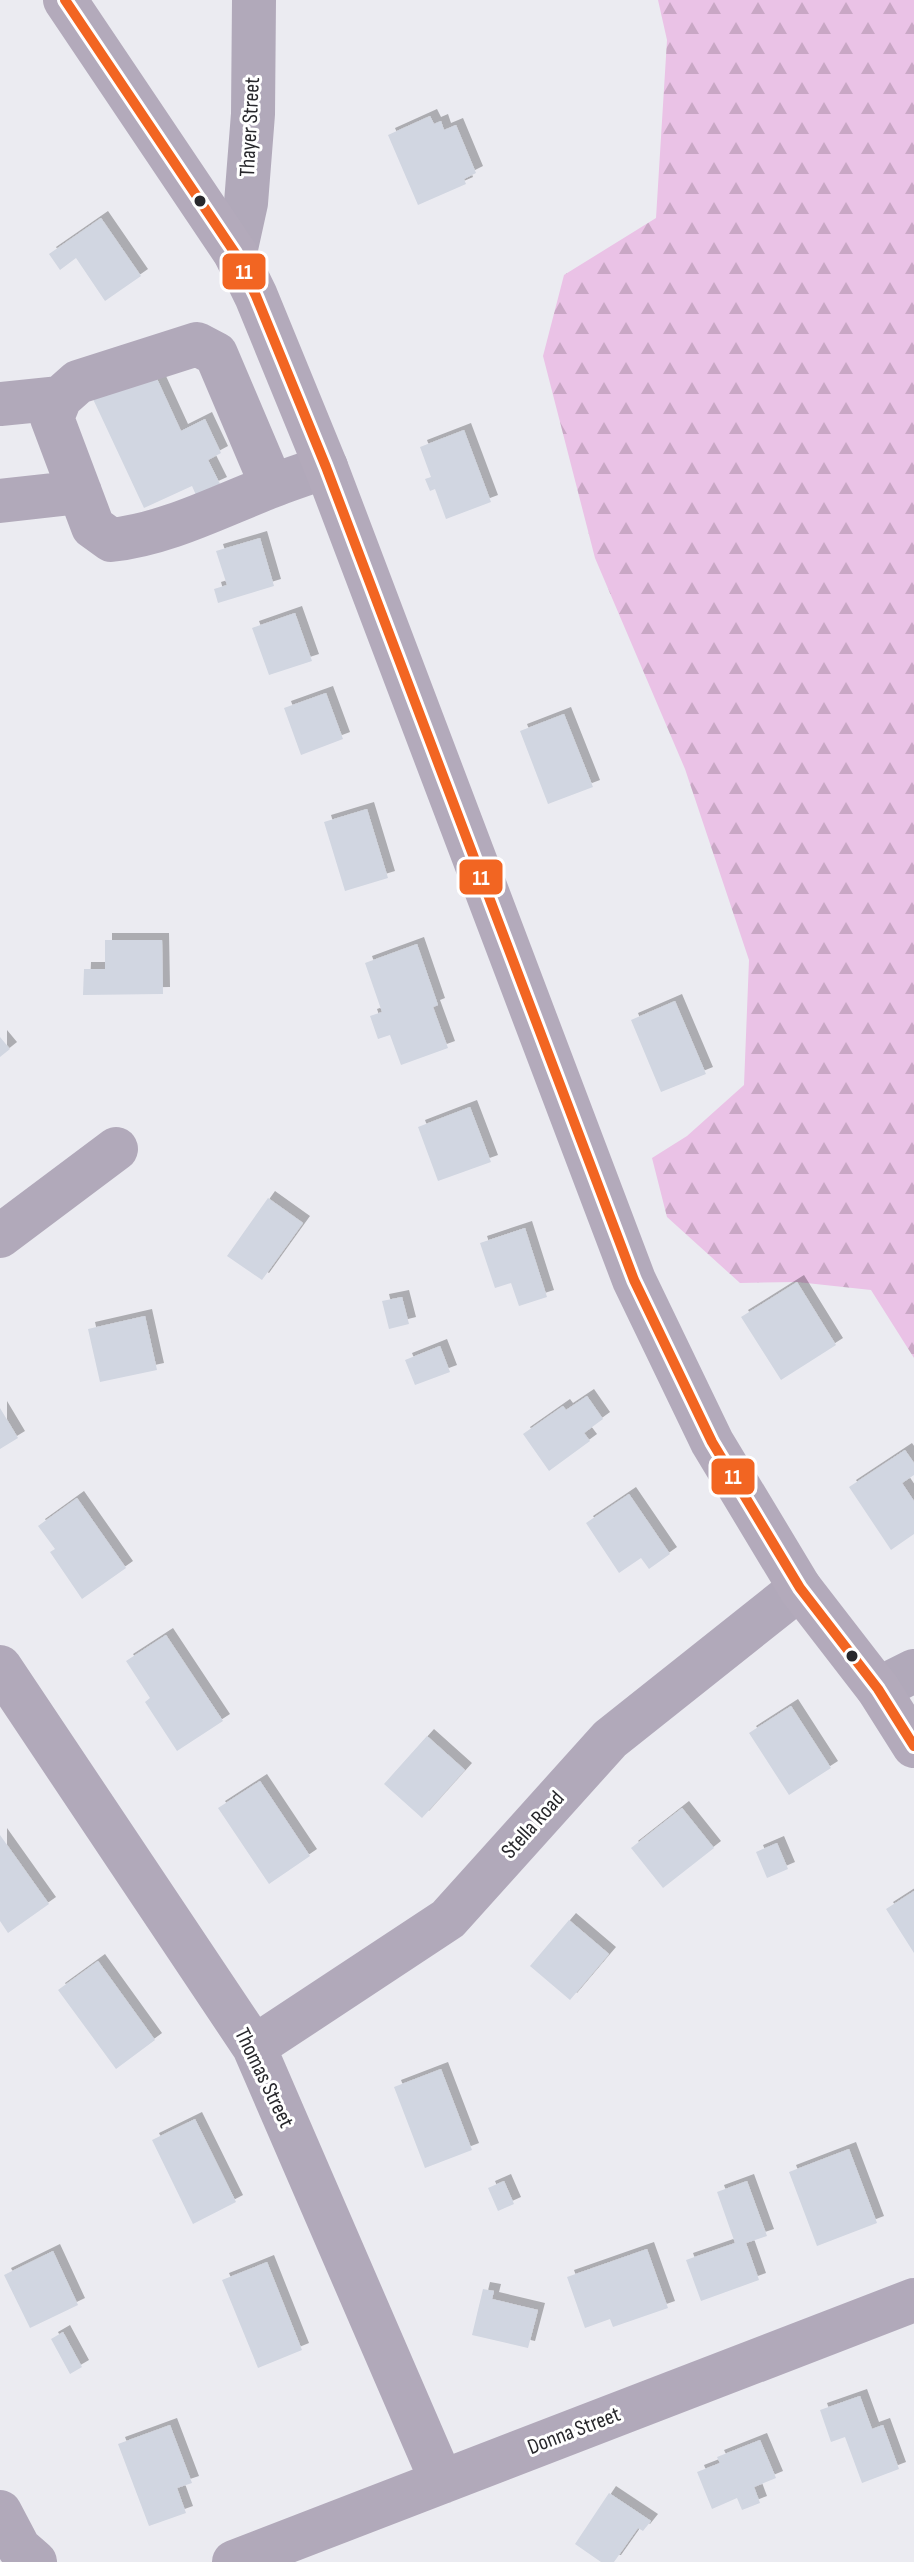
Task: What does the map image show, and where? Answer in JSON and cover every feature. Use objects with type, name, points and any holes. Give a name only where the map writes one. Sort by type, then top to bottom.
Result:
[{"type":"main road","points":[[65,0],[235,253],[256,296],[326,467],[634,1280],[712,1442],[800,1588],[896,1680],[914,1746]]},
{"type":"street","name":"Thayer Street","points":[[235,253],[246,203],[253,114],[254,0]]},
{"type":"street","points":[[216,354],[269,331]]},
{"type":"street","points":[[272,486],[216,354],[197,344],[78,382],[60,398],[52,418],[93,527],[111,540],[133,538],[326,467]]},
{"type":"street","points":[[0,404],[60,398]]},
{"type":"street","points":[[0,501],[80,492]]},
{"type":"street","points":[[0,1236],[116,1149]]},
{"type":"street","name":"Stella Road","points":[[254,2047],[448,1919],[610,1739],[800,1588]]},
{"type":"street","name":"Thomas Street","points":[[0,1667],[254,2047],[442,2482]]},
{"type":"street","name":"Donna Street","points":[[234,2562],[914,2300]]},
{"type":"street","points":[[0,2512],[19,2548],[35,2562]]},
{"type":"green space","points":[[658,0],[914,0],[914,1358],[871,1290],[797,1282],[740,1283],[667,1217],[652,1158],[687,1136],[744,1085],[749,960],[685,769],[595,558],[543,356],[564,275],[656,218],[667,40]]},
{"type":"building","points":[[430,116],[434,124],[441,121],[444,130],[456,125],[476,173],[464,179],[466,184],[418,205],[388,135]]},
{"type":"building","points":[[101,218],[141,276],[105,301],[76,258],[60,270],[49,254]]},
{"type":"building","points":[[153,370],[181,431],[205,419],[221,453],[208,460],[220,484],[196,495],[192,486],[144,508],[93,399]]},
{"type":"building","points":[[464,430],[491,502],[446,519],[435,489],[430,491],[425,479],[431,477],[420,447]]},
{"type":"building","points":[[260,538],[274,586],[218,603],[214,589],[227,585],[216,551]]},
{"type":"building","points":[[295,613],[312,661],[269,675],[252,628]]},
{"type":"building","points":[[326,693],[343,739],[301,755],[284,708]]},
{"type":"building","points":[[564,714],[593,787],[548,804],[520,731]]},
{"type":"building","points":[[367,809],[388,878],[345,891],[324,822]]},
{"type":"building","points":[[105,940],[162,940],[163,994],[83,995],[84,969],[105,969]]},
{"type":"building","points":[[417,944],[438,1005],[433,1007],[448,1048],[401,1065],[390,1035],[378,1039],[370,1016],[382,1012],[365,963]]},
{"type":"building","points":[[675,1001],[706,1074],[661,1092],[631,1020]]},
{"type":"building","points":[[0,1037],[10,1049],[0,1057]]},
{"type":"building","points":[[470,1107],[491,1162],[438,1181],[418,1127]]},
{"type":"building","points":[[268,1198],[303,1223],[262,1280],[227,1256]]},
{"type":"building","points":[[525,1228],[547,1297],[519,1306],[511,1283],[495,1288],[480,1243]]},
{"type":"building","points":[[797,1282],[836,1345],[781,1380],[741,1317]]},
{"type":"building","points":[[402,1297],[409,1324],[389,1329],[382,1301]]},
{"type":"building","points":[[145,1316],[157,1370],[100,1382],[88,1329]]},
{"type":"building","points":[[440,1346],[450,1372],[415,1385],[405,1360]]},
{"type":"building","points":[[587,1396],[603,1419],[584,1433],[590,1441],[549,1471],[523,1434],[563,1406],[566,1410]]},
{"type":"building","points":[[0,1408],[18,1438],[0,1449]]},
{"type":"building","points":[[905,1450],[914,1463],[914,1475],[902,1483],[914,1501],[914,1534],[891,1550],[849,1487]]},
{"type":"building","points":[[629,1494],[670,1554],[649,1569],[641,1558],[619,1573],[586,1523]]},
{"type":"building","points":[[77,1498],[126,1568],[82,1599],[50,1552],[55,1549],[38,1526]]},
{"type":"building","points":[[166,1635],[223,1721],[177,1751],[145,1702],[150,1698],[126,1661]]},
{"type":"building","points":[[791,1706],[831,1768],[789,1795],[749,1733]]},
{"type":"building","points":[[427,1736],[465,1770],[422,1818],[384,1784]]},
{"type":"building","points":[[260,1781],[310,1856],[269,1884],[218,1808]]},
{"type":"building","points":[[682,1808],[714,1848],[663,1888],[631,1848]]},
{"type":"building","points":[[0,1835],[49,1904],[8,1933],[0,1921]]},
{"type":"building","points":[[777,1843],[788,1869],[767,1878],[756,1852]]},
{"type":"building","points":[[914,1891],[914,1953],[886,1909]]},
{"type":"building","points":[[569,1920],[609,1954],[570,2000],[530,1966]]},
{"type":"building","points":[[98,1961],[155,2040],[116,2069],[58,1990]]},
{"type":"building","points":[[441,2069],[472,2150],[425,2168],[394,2087]]},
{"type":"building","points":[[195,2119],[236,2202],[193,2224],[152,2140]]},
{"type":"building","points":[[849,2149],[877,2223],[817,2246],[789,2172]]},
{"type":"building","points":[[504,2181],[514,2204],[498,2211],[488,2188]]},
{"type":"building","points":[[747,2181],[767,2236],[746,2243],[759,2280],[701,2301],[686,2260],[735,2243],[717,2192]]},
{"type":"building","points":[[647,2249],[668,2308],[613,2327],[610,2319],[585,2328],[567,2277]]},
{"type":"building","points":[[53,2251],[78,2305],[30,2328],[4,2275]]},
{"type":"building","points":[[267,2262],[302,2350],[258,2368],[222,2280]]},
{"type":"building","points":[[483,2289],[494,2291],[492,2299],[538,2310],[528,2348],[472,2335]]},
{"type":"building","points":[[63,2332],[82,2367],[70,2374],[51,2339]]},
{"type":"building","points":[[860,2396],[872,2429],[883,2425],[899,2469],[862,2483],[845,2437],[831,2442],[820,2410]]},
{"type":"building","points":[[170,2425],[192,2483],[177,2488],[186,2513],[149,2526],[118,2444]]},
{"type":"building","points":[[760,2440],[776,2478],[754,2487],[760,2503],[742,2510],[737,2498],[712,2509],[697,2472],[720,2463],[717,2457]]},
{"type":"building","points":[[609,2493],[651,2521],[643,2531],[638,2528],[614,2562],[601,2562],[575,2544]]},
{"type":"transit line","name":"11","points":[[65,0],[235,253],[256,296],[326,467],[634,1280],[712,1442],[800,1588],[878,1689],[914,1746]]}]
